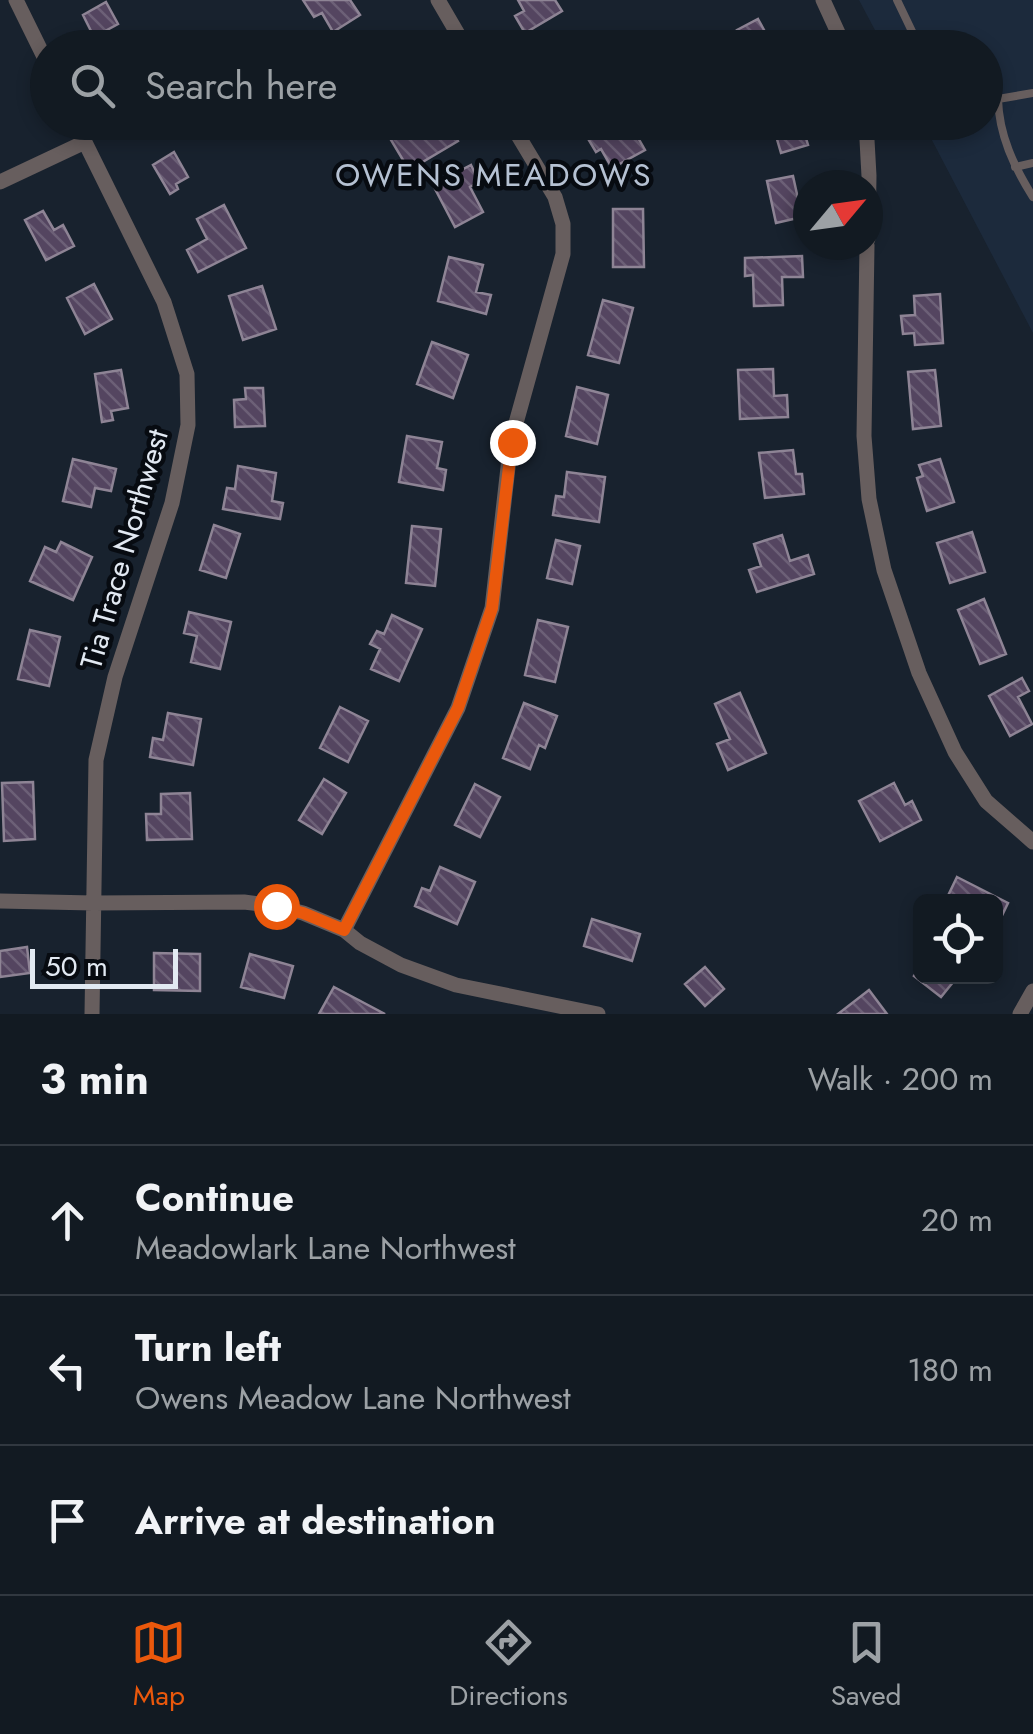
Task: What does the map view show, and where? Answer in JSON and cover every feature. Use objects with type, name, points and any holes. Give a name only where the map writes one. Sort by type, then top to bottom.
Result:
[{"type":"street","points":[[16,0],[31,30]]},
{"type":"street","points":[[438,0],[456,30]]},
{"type":"street","points":[[824,0],[837,30]]},
{"type":"street","points":[[344,930],[458,708],[492,608],[512,442],[564,254],[563,224],[555,197],[521,140]]},
{"type":"street","points":[[867,140],[869,170]]},
{"type":"street","points":[[0,182],[84,142]]},
{"type":"street","name":"Tia Trace Northwest","points":[[84,142],[164,302],[187,374],[188,426],[172,504],[115,677],[97,757],[92,1014]]},
{"type":"street","points":[[868,260],[864,436],[869,499],[884,570],[920,673],[955,752],[986,800],[1033,842]]},
{"type":"street","points":[[0,901],[244,902],[276,906],[344,930],[401,966],[456,985],[598,1014]]},
{"type":"street","points":[[1020,1014],[1033,991]]},
{"type":"lane","points":[[897,0],[911,30]]},
{"type":"lane","points":[[1003,97],[1033,93]]},
{"type":"lane","points":[[1003,130],[1015,167],[1033,197]]},
{"type":"lane","points":[[1015,167],[1033,163]]},
{"type":"shaded area","points":[[859,0],[1033,0],[1033,333],[932,140],[1003,140],[1003,30],[875,30]]},
{"type":"building","points":[[303,0],[350,0],[360,15],[336,30],[332,30],[322,13],[314,17]]},
{"type":"building","points":[[518,0],[555,0],[562,11],[523,30],[515,16],[524,11]]},
{"type":"building","points":[[106,2],[118,24],[107,30],[90,30],[83,15]]},
{"type":"building","points":[[758,19],[764,30],[737,30]]},
{"type":"building","points":[[391,140],[457,140],[458,141],[409,170]]},
{"type":"building","points":[[589,140],[639,140],[645,150],[612,168],[601,149],[596,152]]},
{"type":"building","points":[[777,140],[806,140],[808,145],[781,153]]},
{"type":"building","points":[[174,152],[188,177],[176,184],[178,189],[170,194],[153,165]]},
{"type":"building","points":[[471,165],[479,182],[470,187],[483,212],[455,227],[433,185]]},
{"type":"building","points":[[793,176],[793,219],[776,223],[767,181]]},
{"type":"building","points":[[224,205],[246,248],[198,272],[187,250],[207,239],[197,219]]},
{"type":"building","points":[[613,209],[643,209],[644,267],[613,267]]},
{"type":"building","points":[[43,211],[54,230],[63,225],[74,246],[46,260],[25,220]]},
{"type":"building","points":[[793,256],[793,260],[802,260],[803,277],[782,277],[783,305],[754,306],[753,275],[745,276],[745,258]]},
{"type":"building","points":[[449,257],[483,265],[476,292],[491,295],[486,314],[438,301]]},
{"type":"building","points":[[94,284],[112,319],[85,334],[67,298]]},
{"type":"building","points":[[262,286],[276,329],[243,340],[229,296]]},
{"type":"building","points":[[940,294],[943,343],[915,345],[914,333],[903,334],[901,316],[915,315],[914,296]]},
{"type":"building","points":[[603,300],[633,308],[619,363],[588,355]]},
{"type":"building","points":[[432,342],[468,355],[453,398],[417,384]]},
{"type":"building","points":[[773,369],[774,396],[787,395],[788,417],[740,419],[738,370]]},
{"type":"building","points":[[121,370],[128,408],[111,411],[113,420],[102,422],[95,374]]},
{"type":"building","points":[[935,370],[941,426],[913,429],[908,372]]},
{"type":"building","points":[[577,387],[608,395],[597,444],[566,436]]},
{"type":"building","points":[[245,388],[263,388],[265,426],[235,427],[234,400],[246,399]]},
{"type":"building","points":[[407,436],[442,442],[437,468],[446,470],[443,490],[399,482]]},
{"type":"building","points":[[793,450],[804,494],[765,498],[759,453]]},
{"type":"building","points":[[73,459],[116,469],[111,491],[95,488],[91,507],[63,501]]},
{"type":"building","points":[[940,459],[954,502],[927,511],[917,478],[923,476],[919,465]]},
{"type":"building","points":[[238,466],[276,473],[272,501],[283,503],[280,519],[223,509],[227,488],[235,489]]},
{"type":"building","points":[[567,472],[605,477],[599,522],[553,515],[556,496],[564,497]]},
{"type":"building","points":[[214,525],[240,534],[226,578],[200,570]]},
{"type":"building","points":[[412,526],[441,529],[435,586],[406,583]]},
{"type":"building","points":[[972,532],[985,572],[950,583],[937,543]]},
{"type":"building","points":[[782,535],[790,561],[808,555],[814,574],[757,592],[749,570],[761,566],[754,544]]},
{"type":"building","points":[[556,540],[580,546],[572,584],[547,578]]},
{"type":"building","points":[[61,542],[92,557],[73,600],[30,581],[45,547],[56,552]]},
{"type":"building","points":[[984,599],[1006,654],[980,664],[958,610]]},
{"type":"building","points":[[189,612],[231,622],[220,669],[191,662],[197,636],[184,633]]},
{"type":"building","points":[[392,615],[422,629],[399,681],[371,669],[380,649],[370,644],[377,631],[384,634]]},
{"type":"building","points":[[538,620],[568,627],[555,682],[525,675]]},
{"type":"building","points":[[30,630],[60,637],[49,686],[18,679]]},
{"type":"building","points":[[1022,678],[1029,691],[1018,697],[1032,724],[1010,736],[989,696]]},
{"type":"building","points":[[740,693],[766,753],[728,770],[717,744],[730,739],[715,704]]},
{"type":"building","points":[[524,703],[557,716],[545,748],[539,745],[530,769],[503,758]]},
{"type":"building","points":[[340,707],[368,721],[348,762],[320,748]]},
{"type":"building","points":[[168,713],[201,719],[193,765],[150,757],[153,738],[163,740]]},
{"type":"building","points":[[324,779],[346,793],[322,834],[299,820]]},
{"type":"building","points":[[33,782],[35,839],[4,841],[2,783]]},
{"type":"building","points":[[894,783],[905,805],[912,801],[921,820],[880,841],[859,801]]},
{"type":"building","points":[[475,784],[500,797],[480,837],[455,825]]},
{"type":"building","points":[[190,793],[192,839],[147,840],[146,814],[161,814],[161,794]]},
{"type":"building","points":[[440,867],[475,882],[457,924],[415,906],[422,888],[430,891]]},
{"type":"building","points":[[957,877],[990,894],[949,894]]},
{"type":"building","points":[[592,919],[640,934],[632,961],[584,946]]},
{"type":"building","points":[[27,947],[30,973],[0,977],[0,951]]},
{"type":"building","points":[[154,953],[200,954],[200,991],[154,990]]},
{"type":"building","points":[[250,954],[293,966],[284,998],[241,987]]},
{"type":"building","points":[[705,967],[724,989],[705,1006],[685,984]]},
{"type":"building","points":[[924,984],[952,984],[941,997]]},
{"type":"building","points":[[334,987],[385,1014],[319,1014]]},
{"type":"building","points":[[869,990],[887,1014],[838,1014]]},
{"type":"district","name":"OWENS MEADOWS","points":[[494,175]]},
{"type":"route","points":[[276,906],[344,930],[458,708],[492,608],[512,442]]}]
